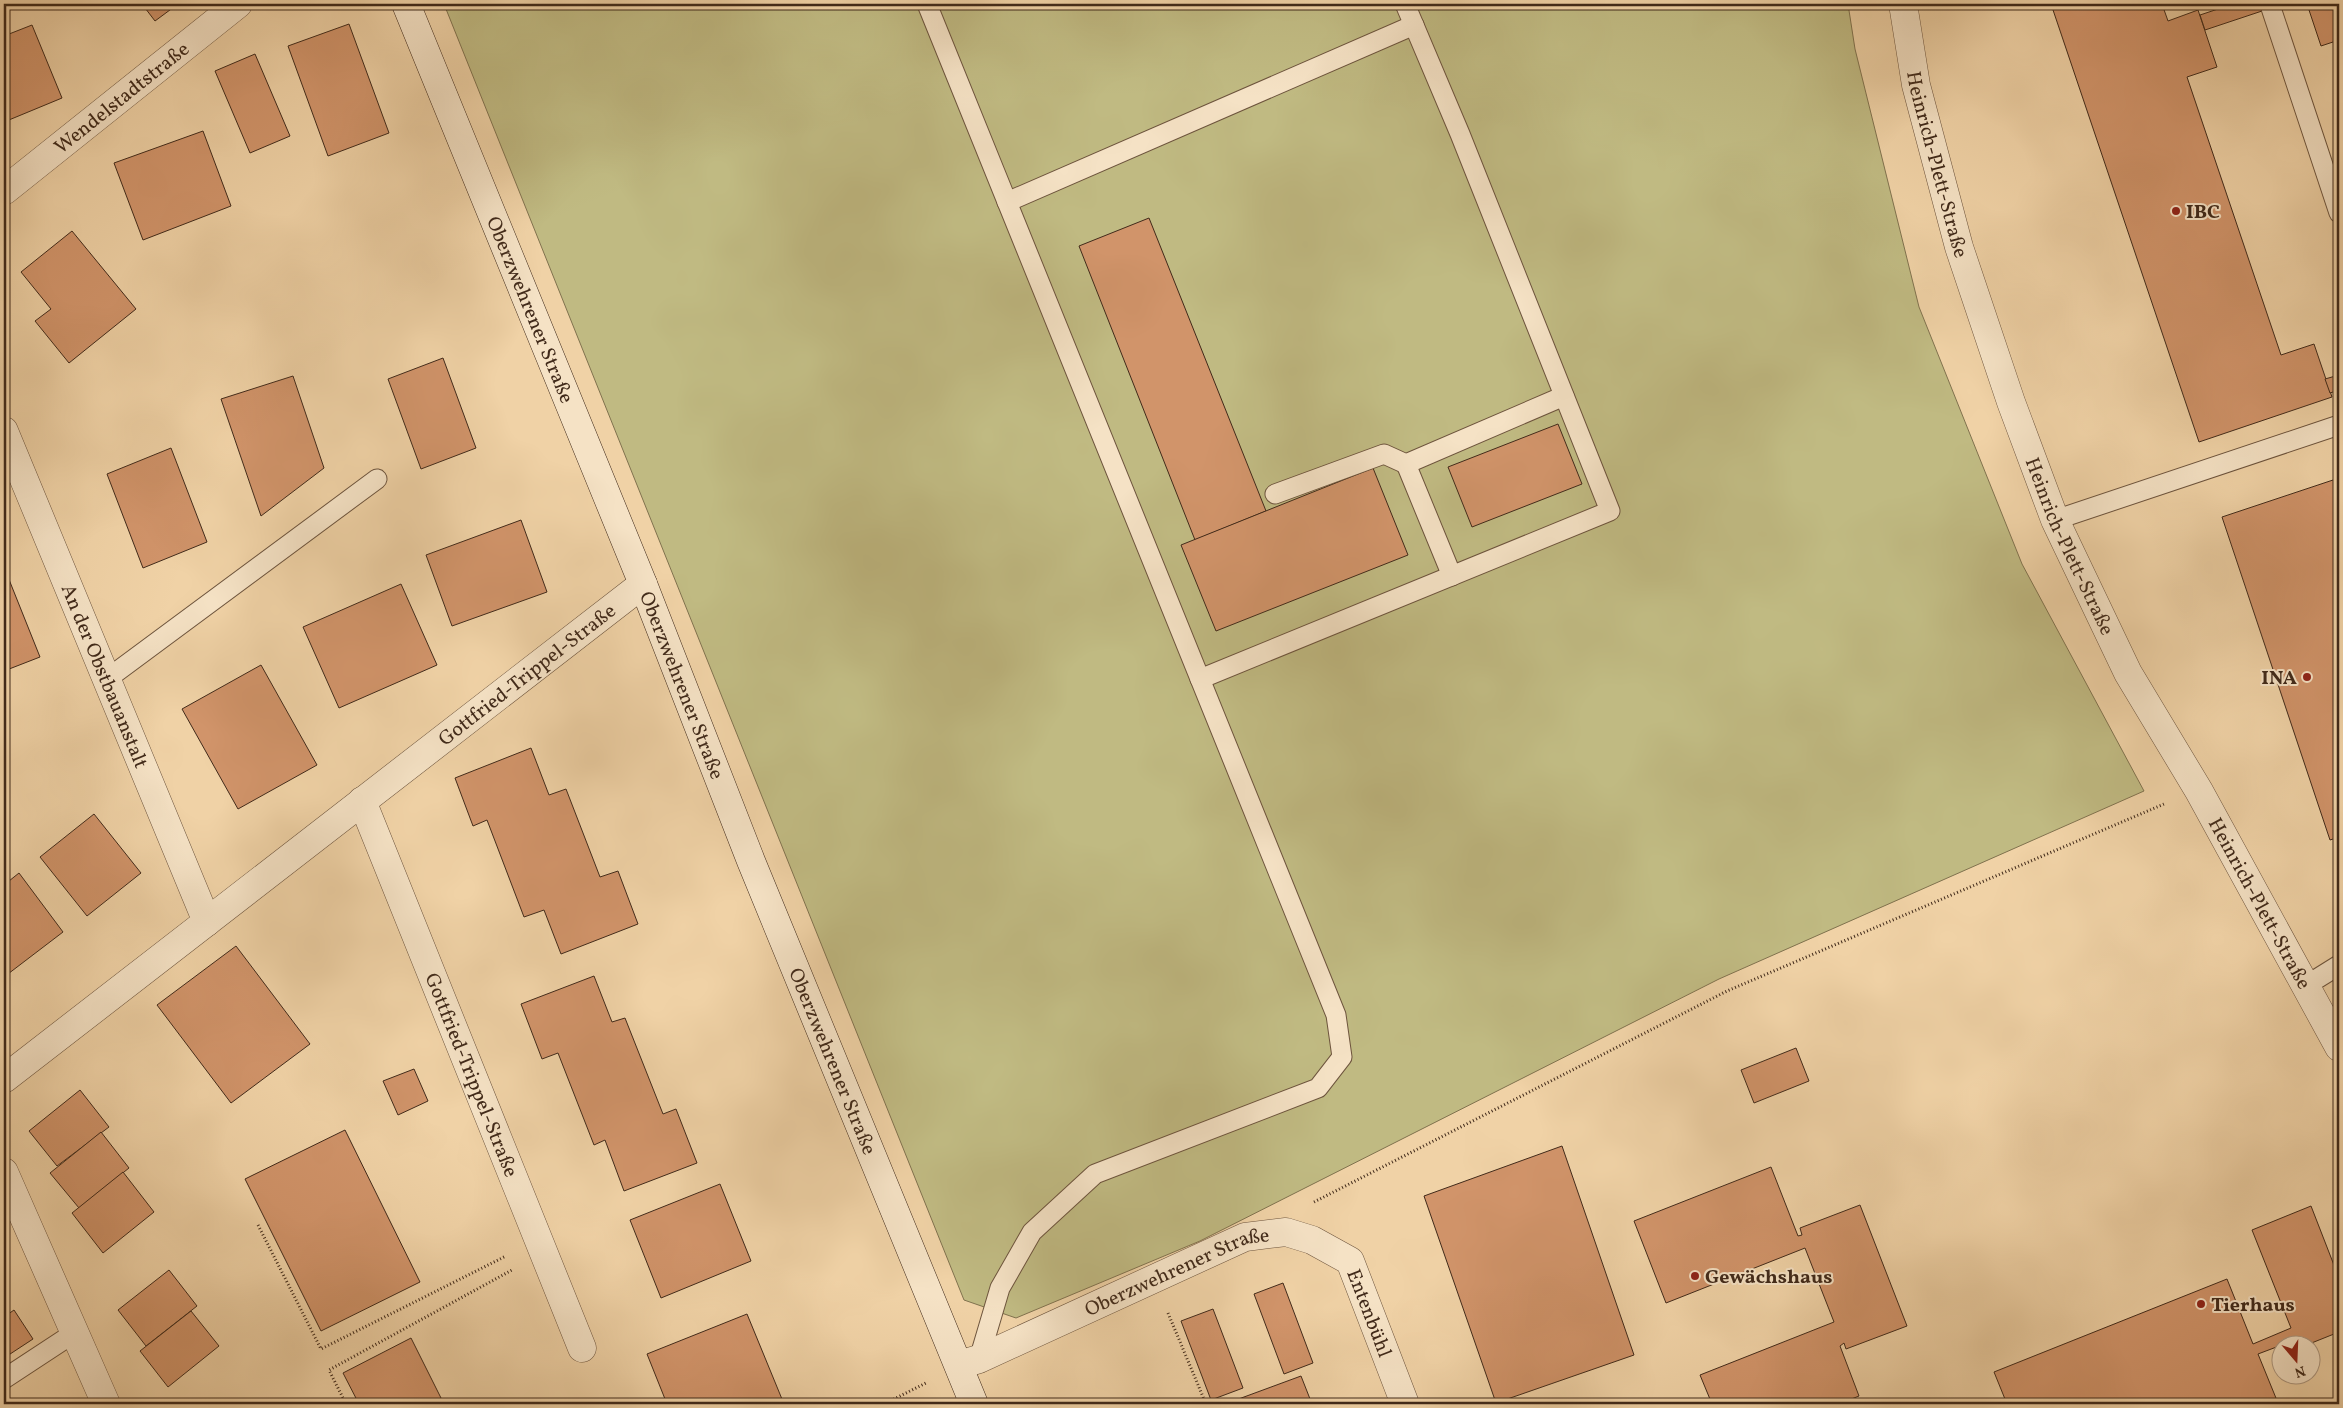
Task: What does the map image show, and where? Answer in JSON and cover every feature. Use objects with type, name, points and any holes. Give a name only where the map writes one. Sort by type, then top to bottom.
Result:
[{"type":"street","name":"Wendelstadtstraße","points":[[4,191],[238,4]]},
{"type":"street","name":"Oberzwehrener Straße","points":[[406,4],[643,584],[751,861],[969,1362],[974,1404]]},
{"type":"street","name":"Heinrich-Plett-Straße","points":[[1902,4],[1916,85],[1959,247],[2011,402],[2055,520],[2128,672],[2199,791],[2208,811],[2307,985],[2339,1048]]},
{"type":"street","name":"An der Obstbauanstalt","points":[[4,431],[207,922]]},
{"type":"street","name":"Gottfried-Trippel-Straße","points":[[4,1079],[643,584]]},
{"type":"street","name":"Gottfried-Trippel-Straße","points":[[362,801],[582,1348]]},
{"type":"street","points":[[4,1172],[106,1404]]},
{"type":"street","name":"Oberzwehrener Straße","points":[[969,1362],[1245,1237],[1286,1232]]},
{"type":"street","name":"Entenbühl","points":[[1286,1232],[1312,1240],[1350,1262],[1405,1404]]},
{"type":"lane","points":[[927,4],[1336,1015],[1342,1057],[1318,1088],[1095,1174],[1032,1232],[1000,1288],[969,1362]]},
{"type":"lane","points":[[1200,679],[1610,511],[1405,4]]},
{"type":"lane","points":[[2271,8],[2334,179],[2339,213]]},
{"type":"lane","points":[[1007,202],[1414,25]]},
{"type":"lane","points":[[1406,464],[1564,396]]},
{"type":"lane","points":[[2055,520],[2339,425]]},
{"type":"lane","points":[[1275,494],[1384,454],[1406,464],[1452,576]]},
{"type":"lane","points":[[107,679],[376,479]]},
{"type":"lane","points":[[2307,985],[2339,965]]},
{"type":"lane","points":[[4,1379],[74,1333]]},
{"type":"path","points":[[1286,1232],[1301,1209],[1727,991],[2136,816],[2199,791]]},
{"type":"path","points":[[258,1225],[321,1349],[541,1246]]},
{"type":"path","points":[[346,1404],[329,1370],[541,1246]]},
{"type":"path","points":[[1154,1279],[1206,1404]]},
{"type":"path","points":[[884,1404],[969,1362]]},
{"type":"shaded area","points":[[444,4],[1848,4],[1855,49],[1919,307],[2022,564],[2144,791],[1719,979],[1200,1241],[1016,1318],[964,1300]]},
{"type":"building","points":[[142,4],[178,4],[155,21]]},
{"type":"building","name":"IBC","points":[[2051,4],[2162,4],[2168,21],[2198,10],[2217,67],[2187,77],[2281,355],[2314,344],[2332,397],[2199,442]]},
{"type":"building","points":[[2233,4],[2283,4],[2205,30],[2200,15]]},
{"type":"building","points":[[2307,4],[2339,4],[2339,40],[2321,46]]},
{"type":"building","points":[[349,24],[389,133],[328,156],[288,46]]},
{"type":"building","points":[[32,25],[62,98],[4,122],[4,36]]},
{"type":"building","points":[[255,54],[290,136],[250,153],[215,71]]},
{"type":"building","points":[[203,131],[231,206],[143,240],[114,163]]},
{"type":"building","points":[[1149,218],[1266,511],[1195,540],[1079,246]]},
{"type":"building","points":[[72,231],[136,309],[69,363],[35,321],[51,309],[21,272]]},
{"type":"building","points":[[443,358],[476,448],[421,469],[388,379]]},
{"type":"building","points":[[2339,375],[2339,390],[2330,393],[2325,379]]},
{"type":"building","points":[[293,376],[324,468],[261,516],[221,399]]},
{"type":"building","points":[[1558,424],[1582,484],[1472,527],[1448,467]]},
{"type":"building","points":[[171,448],[207,542],[143,568],[107,474]]},
{"type":"building","points":[[1373,468],[1408,555],[1216,631],[1181,545]]},
{"type":"building","name":"INA","points":[[2339,478],[2339,837],[2330,840],[2222,517]]},
{"type":"building","points":[[521,520],[547,592],[452,626],[426,555]]},
{"type":"building","points":[[8,577],[40,657],[4,671],[4,579]]},
{"type":"building","points":[[401,584],[437,665],[339,708],[303,627]]},
{"type":"building","points":[[261,665],[317,765],[238,809],[182,709]]},
{"type":"building","points":[[531,748],[549,795],[566,789],[600,877],[618,871],[638,924],[561,954],[544,910],[524,917],[487,820],[473,826],[455,778]]},
{"type":"building","points":[[94,814],[141,873],[87,916],[40,857]]},
{"type":"building","points":[[19,873],[63,932],[4,977],[4,885]]},
{"type":"building","points":[[236,946],[310,1044],[231,1103],[157,1005]]},
{"type":"building","points":[[594,976],[612,1022],[625,1018],[663,1114],[676,1109],[697,1163],[624,1191],[605,1140],[594,1145],[558,1053],[542,1059],[521,1004]]},
{"type":"building","points":[[1796,1048],[1809,1081],[1754,1103],[1741,1070]]},
{"type":"building","points":[[414,1069],[428,1101],[398,1115],[383,1081]]},
{"type":"building","points":[[80,1090],[109,1127],[57,1166],[29,1131]]},
{"type":"building","points":[[345,1130],[420,1282],[321,1331],[245,1179]]},
{"type":"building","points":[[101,1132],[129,1168],[79,1208],[50,1173]]},
{"type":"building","points":[[1562,1146],[1634,1355],[1496,1403],[1424,1196]]},
{"type":"building","name":"Gewächshaus","points":[[1771,1167],[1798,1236],[1802,1235],[1800,1228],[1860,1205],[1907,1326],[1846,1349],[1844,1343],[1840,1346],[1859,1396],[1839,1404],[1712,1404],[1700,1375],[1834,1322],[1805,1248],[1666,1303],[1634,1221]]},
{"type":"building","points":[[123,1172],[154,1212],[103,1253],[72,1213]]},
{"type":"building","points":[[720,1184],[751,1261],[661,1298],[630,1220]]},
{"type":"building","name":"Tierhaus","points":[[2311,1206],[2339,1278],[2339,1332],[2320,1340],[2320,1336],[2272,1336],[2291,1328],[2252,1230]]},
{"type":"building","points":[[169,1270],[197,1306],[146,1346],[118,1310]]},
{"type":"building","name":"Tierhaus","points":[[2227,1279],[2253,1344],[2270,1337],[2270,1349],[2258,1354],[2278,1403],[2007,1404],[1994,1372]]},
{"type":"building","points":[[1283,1283],[1313,1363],[1284,1374],[1254,1294]]},
{"type":"building","points":[[1213,1309],[1243,1388],[1211,1400],[1181,1321]]},
{"type":"building","points":[[14,1310],[33,1339],[4,1358],[4,1317]]},
{"type":"building","points":[[191,1311],[219,1346],[168,1387],[140,1351]]},
{"type":"building","points":[[747,1314],[784,1404],[667,1404],[647,1354]]},
{"type":"building","points":[[411,1338],[444,1404],[359,1404],[343,1373]]},
{"type":"building","points":[[1301,1376],[1312,1404],[1225,1404]]},
{"type":"place","name":"IBC","points":[[2176,211]]},
{"type":"place","name":"INA","points":[[2307,677]]},
{"type":"place","name":"Gewächshaus","points":[[1695,1276]]},
{"type":"place","name":"Tierhaus","points":[[2201,1304]]}]
